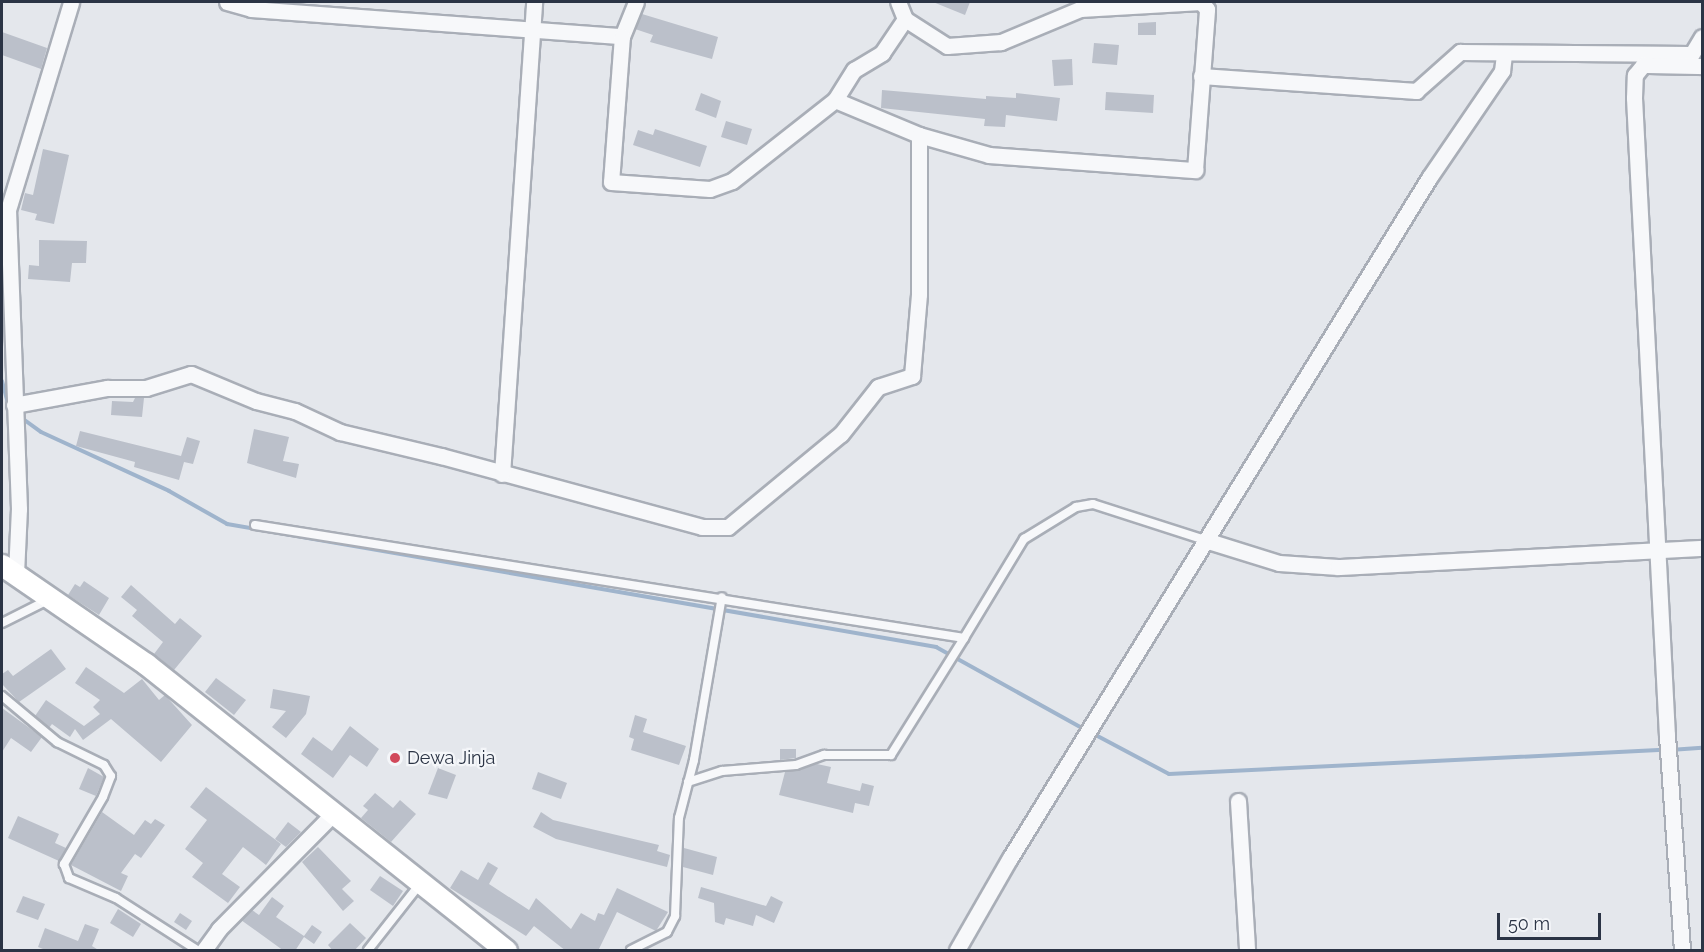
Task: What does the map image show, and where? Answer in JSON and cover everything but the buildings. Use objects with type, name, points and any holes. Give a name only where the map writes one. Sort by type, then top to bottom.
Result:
[{"type":"street","points":[[71,2],[8,210],[19,509],[9,570],[146,663],[506,951]]},
{"type":"street","points":[[227,2],[251,9],[622,36]]},
{"type":"street","points":[[502,474],[534,2]]},
{"type":"street","points":[[636,2],[622,36],[611,182],[710,189],[725,185],[835,100],[854,70],[882,53],[905,19]]},
{"type":"street","points":[[835,100],[918,135],[989,155],[1195,170],[1207,9],[1201,2],[1080,5],[1001,42],[947,45],[905,19],[898,2]]},
{"type":"street","points":[[1693,61],[1702,37]]},
{"type":"street","points":[[1201,76],[1416,91],[1456,53],[1693,61]]},
{"type":"street","points":[[957,951],[1205,540],[1430,178],[1502,71],[1504,54]]},
{"type":"street","points":[[1682,951],[1667,741],[1635,75],[1643,65],[1693,61]]},
{"type":"street","points":[[14,405],[107,388],[146,388],[192,374],[256,401],[295,411],[340,432],[702,528],[728,527],[847,429],[878,387],[912,376],[920,294],[918,135]]},
{"type":"street","points":[[1205,540],[1279,563],[1338,567],[1702,548]]},
{"type":"street","points":[[1238,801],[1247,951]]},
{"type":"street","points":[[204,951],[219,929],[333,814]]},
{"type":"lane","points":[[688,782],[722,771],[796,765],[824,754],[891,755],[1024,539],[1076,507],[1093,504],[1205,540]]},
{"type":"lane","points":[[255,525],[722,597],[964,638]]},
{"type":"lane","points":[[631,951],[667,932],[675,916],[674,859],[722,597]]},
{"type":"lane","points":[[2,623],[52,598]]},
{"type":"lane","points":[[2,696],[57,742],[104,765],[111,776],[103,797],[64,864],[69,878],[116,898],[197,951]]},
{"type":"lane","points":[[370,950],[421,883]]},
{"type":"waterway","points":[[2,381],[9,407]]},
{"type":"waterway","points":[[19,416],[41,432],[169,491],[227,524],[936,647],[1084,729]]},
{"type":"waterway","points":[[1090,732],[1169,774],[1663,750]]},
{"type":"waterway","points":[[1670,750],[1702,748]]},
{"type":"place","name":"Dewa Jinja","points":[[395,758]]}]
